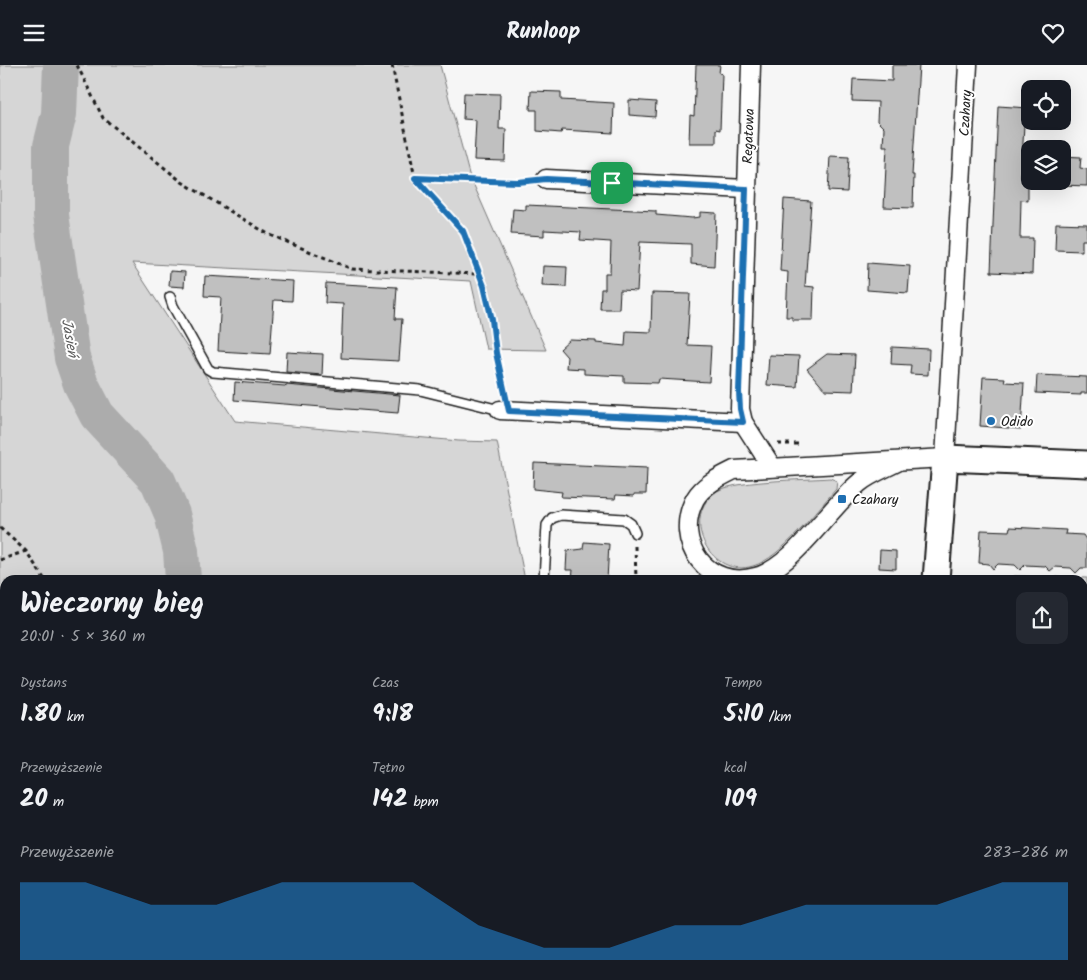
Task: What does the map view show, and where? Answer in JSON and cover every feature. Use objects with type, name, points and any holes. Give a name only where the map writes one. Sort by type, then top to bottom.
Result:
[{"type":"street","name":"Regatowa","points":[[751,65],[739,392],[743,422],[772,467]]},
{"type":"street","name":"Czahary","points":[[936,575],[968,65]]},
{"type":"street","points":[[546,179],[746,189]]},
{"type":"street","points":[[504,411],[743,422]]},
{"type":"street","points":[[721,575],[712,573],[700,564],[689,541],[688,519],[696,498],[711,482],[734,470],[944,458],[1087,464]]},
{"type":"street","points":[[761,575],[792,554],[860,482],[898,461]]},
{"type":"lane","points":[[170,297],[173,307],[208,369],[213,372],[420,390],[504,411]]},
{"type":"lane","points":[[544,575],[548,525],[552,518],[561,515],[624,519],[631,524],[635,533]]},
{"type":"path","points":[[77,65],[103,118],[182,182],[268,234],[352,269],[478,274]]},
{"type":"path","points":[[392,65],[415,178],[463,231],[484,286],[492,320],[504,411]]},
{"type":"path","points":[[415,178],[518,182],[546,179]]},
{"type":"path","points":[[0,528],[26,551],[43,575]]},
{"type":"path","points":[[635,533],[636,575]]},
{"type":"path","points":[[0,560],[26,551]]},
{"type":"shaded area","points":[[0,65],[440,65],[469,174],[546,350],[486,349],[471,281],[132,263],[235,421],[459,441],[497,442],[524,575],[0,575]]},
{"type":"shaded area","points":[[830,478],[837,481],[836,489],[786,544],[764,561],[753,566],[738,568],[725,564],[714,556],[705,545],[701,532],[700,518],[704,505],[714,493],[735,485]]},
{"type":"building","points":[[696,65],[720,65],[719,73],[722,74],[720,130],[716,129],[716,143],[689,143],[690,115],[694,116]]},
{"type":"building","points":[[892,65],[919,65],[912,175],[914,175],[913,208],[884,207],[887,146],[883,146],[884,128],[877,121],[878,102],[852,101],[853,79],[892,81]]},
{"type":"building","points":[[531,91],[561,92],[561,100],[614,103],[613,133],[562,130],[561,133],[537,131],[537,110],[530,110]]},
{"type":"building","points":[[464,93],[500,94],[499,129],[506,129],[505,161],[474,160],[476,120],[463,119]]},
{"type":"building","points":[[629,100],[656,102],[655,117],[629,115]]},
{"type":"building","points":[[998,106],[1021,107],[1021,130],[1024,130],[1023,140],[1021,140],[1021,190],[1028,190],[1028,201],[1021,200],[1020,238],[1033,238],[1032,274],[991,272]]},
{"type":"building","points":[[830,156],[849,157],[847,192],[828,191]]},
{"type":"building","points":[[1071,156],[1081,157],[1080,168],[1087,169],[1087,186],[1071,185]]},
{"type":"building","points":[[784,199],[811,201],[805,286],[814,287],[813,320],[792,320],[792,317],[786,317],[788,272],[780,271]]},
{"type":"building","points":[[526,205],[656,211],[656,215],[692,218],[700,217],[700,212],[716,213],[714,266],[691,264],[691,244],[640,242],[637,291],[620,290],[619,309],[600,309],[601,289],[605,289],[605,273],[610,273],[611,242],[580,240],[581,232],[544,230],[544,236],[511,234],[513,209],[526,210]]},
{"type":"building","points":[[1056,223],[1087,224],[1087,240],[1082,240],[1082,251],[1055,250]]},
{"type":"building","points":[[868,263],[910,266],[908,293],[867,290]]},
{"type":"building","points":[[543,266],[567,267],[566,287],[542,286]]},
{"type":"building","points":[[170,271],[185,272],[184,287],[169,286]]},
{"type":"building","points":[[205,276],[293,281],[292,301],[274,300],[270,354],[218,351],[221,297],[204,296]]},
{"type":"building","points":[[326,283],[397,287],[395,319],[402,319],[399,361],[341,358],[343,304],[325,303]]},
{"type":"building","points":[[652,293],[690,294],[687,345],[711,346],[709,382],[659,379],[658,383],[624,382],[624,376],[584,374],[584,369],[566,368],[567,357],[560,349],[570,340],[596,341],[596,343],[625,346],[626,331],[651,332]]},
{"type":"building","points":[[892,347],[929,349],[928,375],[910,374],[911,365],[891,364]]},
{"type":"building","points":[[287,352],[323,354],[322,375],[286,372]]},
{"type":"building","points":[[827,354],[855,355],[853,391],[825,390],[807,369]]},
{"type":"building","points":[[769,355],[799,356],[797,387],[767,385]]},
{"type":"building","points":[[1037,375],[1087,377],[1087,393],[1081,393],[1081,395],[1036,393]]},
{"type":"building","points":[[983,377],[1005,378],[1004,382],[1024,383],[1021,429],[980,426]]},
{"type":"building","points":[[235,382],[400,395],[398,413],[234,400]]},
{"type":"building","points":[[534,463],[647,468],[646,494],[634,494],[634,496],[616,495],[615,499],[561,497],[562,492],[533,489]]},
{"type":"building","points":[[1010,527],[1066,530],[1065,534],[1083,535],[1087,541],[1087,568],[1081,568],[1076,573],[1071,568],[1055,567],[1050,571],[1045,566],[1025,565],[1020,570],[1015,565],[998,564],[993,569],[989,564],[979,563],[981,530],[1009,531]]},
{"type":"building","points":[[584,542],[609,544],[607,575],[572,575],[573,570],[566,570],[567,551],[583,549]]},
{"type":"building","points":[[880,550],[896,551],[896,569],[879,568]]},
{"type":"waterway","name":"Jasień","points":[[61,65],[59,114],[51,146],[51,215],[72,358],[81,384],[97,415],[158,481],[172,514],[181,551],[183,575]]},
{"type":"place","name":"Odido","points":[[991,421]]},
{"type":"place","name":"Czahary","points":[[842,499]]},
{"type":"route","points":[[415,178],[518,182],[546,179],[612,183],[746,189],[739,392],[743,422],[509,411],[484,286],[463,231],[415,178]]}]
